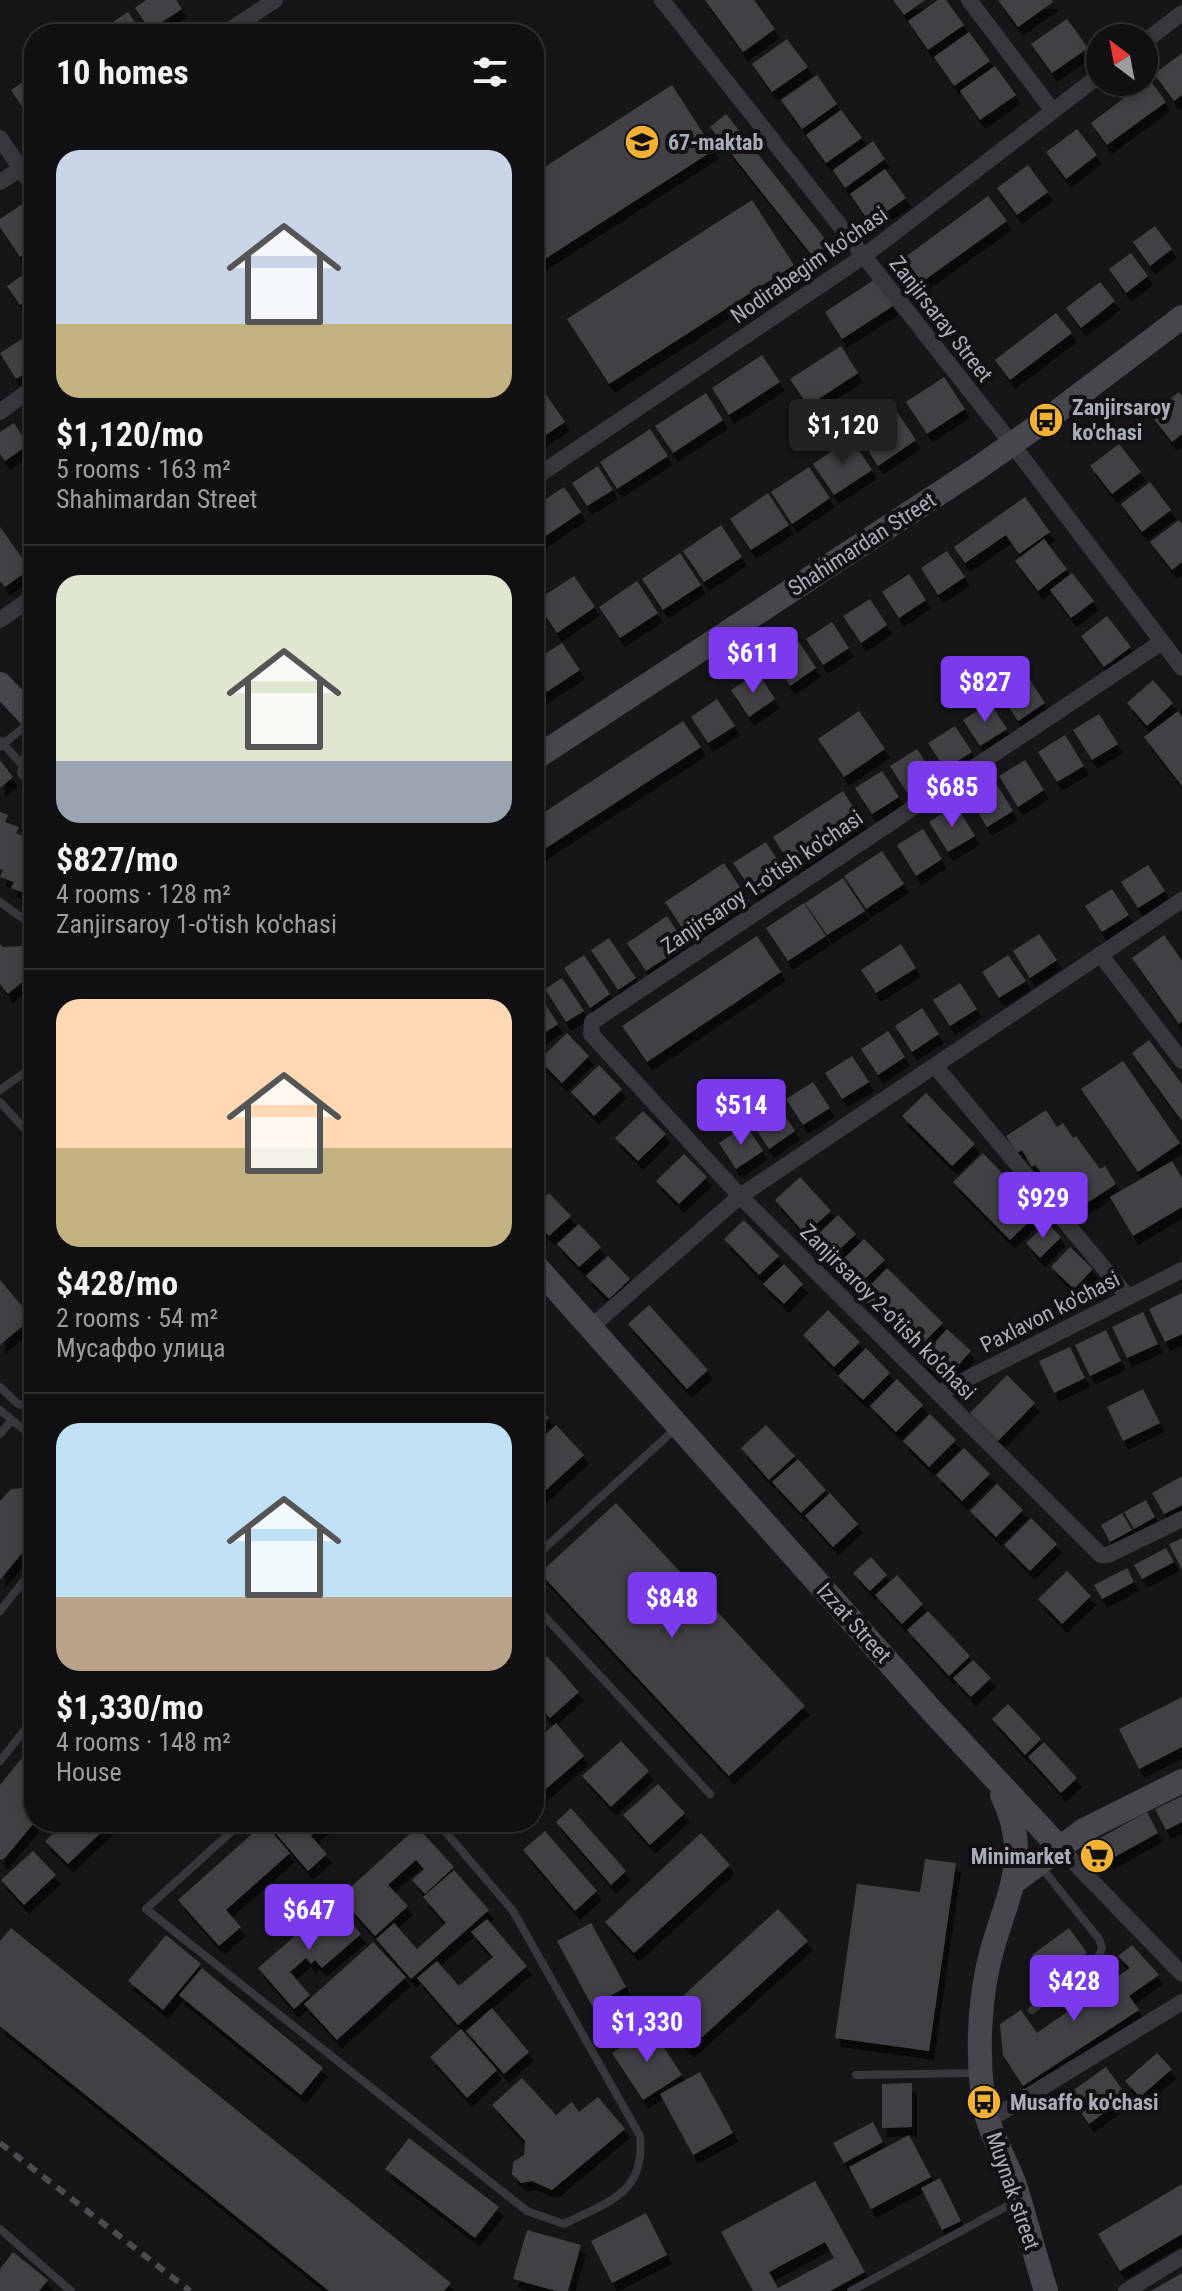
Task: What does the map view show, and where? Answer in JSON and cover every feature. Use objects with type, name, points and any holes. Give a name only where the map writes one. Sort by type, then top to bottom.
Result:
[{"type":"street","points":[[239,24],[275,0]]},
{"type":"street","name":"Zanjirsaray Street","points":[[662,0],[1012,444],[1182,668]]},
{"type":"street","points":[[969,0],[1053,111]]},
{"type":"street","points":[[1158,31],[1182,13]]},
{"type":"street","name":"Nodirabegim ko'chasi","points":[[544,471],[864,256],[1086,86]]},
{"type":"street","points":[[0,138],[24,161]]},
{"type":"street","points":[[0,182],[24,166]]},
{"type":"street","name":"Shahimardan Street","points":[[544,752],[1012,444],[1182,317]]},
{"type":"street","points":[[0,412],[24,394]]},
{"type":"street","points":[[0,620],[24,603]]},
{"type":"street","name":"Zanjirsaroy 1-o'tish ko'chasi","points":[[589,1029],[592,1022],[1162,642]]},
{"type":"street","points":[[0,684],[24,710]]},
{"type":"street","points":[[591,1327],[740,1196],[1182,900]]},
{"type":"street","points":[[1100,954],[1182,1061]]},
{"type":"street","name":"Zanjirsaroy 2-o'tish ko'chasi","points":[[589,1029],[740,1196],[1101,1555],[1108,1555],[1182,1519]]},
{"type":"street","points":[[935,1066],[1128,1297]]},
{"type":"street","name":"Paxlavon ko'chasi","points":[[939,1393],[1182,1270]]},
{"type":"street","name":"Izzat Street","points":[[544,1275],[985,1768],[1182,1974]]},
{"type":"street","name":"Muynak street","points":[[985,1768],[1003,1798],[1015,1827],[1018,1853],[1014,1882],[987,1971],[983,2002],[984,2102],[1019,2200],[1046,2291]]},
{"type":"street","points":[[1014,1882],[1084,1830],[1182,1781]]},
{"type":"street","points":[[989,2120],[1182,2002]]},
{"type":"street","points":[[1126,2291],[1182,2257]]},
{"type":"lane","points":[[22,765],[1,744],[24,727]]},
{"type":"lane","points":[[24,757],[21,773],[24,777]]},
{"type":"lane","points":[[0,902],[24,919]]},
{"type":"lane","points":[[0,1090],[24,1073]]},
{"type":"lane","points":[[0,1102],[24,1128]]},
{"type":"lane","points":[[0,1387],[24,1406]]},
{"type":"lane","points":[[0,1410],[24,1430]]},
{"type":"lane","points":[[0,1434],[12,1420]]},
{"type":"lane","points":[[544,1549],[679,1426]]},
{"type":"lane","points":[[0,1611],[24,1581]]},
{"type":"lane","points":[[544,1616],[710,1794]]},
{"type":"lane","points":[[0,1761],[24,1731]]},
{"type":"lane","points":[[231,1832],[146,1909],[527,2211],[564,2224],[625,2194],[642,2158],[640,2136],[513,1911],[446,1832]]},
{"type":"lane","points":[[1032,2010],[1098,1958],[1102,1948],[1099,1939],[1038,1863]]},
{"type":"lane","points":[[856,2075],[982,2073]]},
{"type":"lane","points":[[851,2291],[1019,2200]]},
{"type":"lane","points":[[0,2229],[65,2289]]},
{"type":"building","points":[[146,0],[176,0],[182,9],[159,24],[146,24],[135,8]]},
{"type":"building","points":[[705,0],[754,0],[775,29],[743,52]]},
{"type":"building","points":[[893,0],[925,0],[904,15]]},
{"type":"building","points":[[938,0],[946,0],[964,25],[928,50],[908,21]]},
{"type":"building","points":[[998,0],[1052,0],[1053,2],[1018,27]]},
{"type":"building","points":[[128,12],[136,24],[110,24]]},
{"type":"building","points":[[1067,19],[1086,49],[1052,73],[1031,44]]},
{"type":"building","points":[[969,32],[990,61],[954,86],[934,57]]},
{"type":"building","points":[[787,39],[808,67],[772,92],[752,64]]},
{"type":"building","points":[[1182,53],[1182,95],[1174,101],[1158,79],[1158,71]]},
{"type":"building","points":[[995,66],[1016,95],[980,120],[960,91]]},
{"type":"building","points":[[817,75],[837,104],[802,129],[781,100]]},
{"type":"building","points":[[24,82],[24,110],[11,90]]},
{"type":"building","points":[[672,85],[714,150],[544,260],[544,168]]},
{"type":"building","points":[[1158,91],[1166,102],[1107,145],[1091,123],[1127,96],[1158,96]]},
{"type":"building","points":[[841,110],[862,138],[826,163],[806,135]]},
{"type":"building","points":[[726,114],[830,245],[814,258],[710,127]]},
{"type":"building","points":[[1077,129],[1097,155],[1066,179],[1046,152]]},
{"type":"building","points":[[873,141],[885,159],[845,188],[833,170]]},
{"type":"building","points":[[1028,165],[1048,192],[1017,215],[997,188]]},
{"type":"building","points":[[885,169],[906,198],[870,223],[850,194]]},
{"type":"building","points":[[988,196],[1007,221],[922,282],[904,258]]},
{"type":"building","points":[[752,200],[794,265],[609,384],[567,319]]},
{"type":"building","points":[[24,203],[24,254],[20,257],[0,227],[0,219]]},
{"type":"building","points":[[1155,226],[1172,249],[1150,266],[1133,242]]},
{"type":"building","points":[[1131,253],[1148,276],[1126,293],[1109,269]]},
{"type":"building","points":[[24,274],[24,302],[20,305],[7,286]]},
{"type":"building","points":[[875,279],[893,306],[842,339],[825,312]]},
{"type":"building","points":[[1100,282],[1115,301],[1081,328],[1066,308]]},
{"type":"building","points":[[1056,313],[1072,333],[1010,380],[995,360]]},
{"type":"building","points":[[22,339],[24,374],[16,379],[0,353]]},
{"type":"building","points":[[841,346],[858,373],[808,406],[790,379]]},
{"type":"building","points":[[762,355],[780,382],[729,415],[712,388]]},
{"type":"building","points":[[944,377],[965,409],[927,434],[906,402]]},
{"type":"building","points":[[544,392],[565,422],[544,436]]},
{"type":"building","points":[[1179,392],[1182,396],[1182,434],[1172,442],[1150,414]]},
{"type":"building","points":[[706,393],[723,420],[673,453],[655,426]]},
{"type":"building","points":[[895,409],[916,440],[878,466],[857,434]]},
{"type":"building","points":[[14,423],[24,439],[24,448],[5,461],[0,454],[0,432]]},
{"type":"building","points":[[650,429],[668,456],[617,489],[600,462]]},
{"type":"building","points":[[851,438],[872,470],[834,495],[813,464]]},
{"type":"building","points":[[1119,444],[1141,472],[1112,494],[1090,466]]},
{"type":"building","points":[[598,466],[613,490],[587,506],[572,483]]},
{"type":"building","points":[[809,467],[830,498],[792,524],[771,492]]},
{"type":"building","points":[[1150,482],[1171,510],[1142,532],[1121,504]]},
{"type":"building","points":[[564,487],[581,512],[544,537],[544,500]]},
{"type":"building","points":[[768,493],[789,525],[751,550],[730,519]]},
{"type":"building","points":[[1025,497],[1050,532],[1019,554],[1006,535],[965,563],[954,547]]},
{"type":"building","points":[[1179,520],[1182,524],[1182,562],[1172,570],[1150,542]]},
{"type":"building","points":[[721,525],[742,557],[704,582],[683,551]]},
{"type":"building","points":[[0,527],[24,561],[24,573],[5,587],[0,581]]},
{"type":"building","points":[[1044,539],[1067,569],[1038,591],[1015,561]]},
{"type":"building","points":[[947,551],[965,577],[938,595],[921,568]]},
{"type":"building","points":[[680,553],[701,585],[663,610],[642,579]]},
{"type":"building","points":[[1072,573],[1094,601],[1071,618],[1050,590]]},
{"type":"building","points":[[909,574],[926,600],[899,618],[882,592]]},
{"type":"building","points":[[574,576],[595,607],[557,633],[544,613],[544,596]]},
{"type":"building","points":[[637,581],[658,613],[620,638],[599,607]]},
{"type":"building","points":[[870,599],[887,625],[861,643],[843,616]]},
{"type":"building","points":[[1107,616],[1131,647],[1104,667],[1081,636]]},
{"type":"building","points":[[832,622],[849,648],[823,665],[806,639]]},
{"type":"building","points":[[799,642],[816,668],[790,686],[773,660]]},
{"type":"building","points":[[562,643],[580,670],[544,694],[544,655]]},
{"type":"building","points":[[758,673],[775,699],[749,717],[731,690]]},
{"type":"building","points":[[1028,677],[1045,703],[1018,721],[1001,695]]},
{"type":"building","points":[[1153,680],[1173,703],[1147,726],[1127,703]]},
{"type":"building","points":[[717,699],[735,726],[708,743],[691,717]]},
{"type":"building","points":[[990,703],[1007,729],[980,746],[963,720]]},
{"type":"building","points":[[859,711],[885,749],[844,777],[818,739]]},
{"type":"building","points":[[1178,711],[1182,717],[1182,786],[1144,737]]},
{"type":"building","points":[[1099,714],[1118,744],[1092,760],[1073,730]]},
{"type":"building","points":[[683,721],[701,747],[544,849],[544,812]]},
{"type":"building","points":[[955,726],[972,752],[945,769],[928,743]]},
{"type":"building","points":[[1065,735],[1084,766],[1057,782],[1038,752]]},
{"type":"building","points":[[917,749],[934,775],[907,793],[890,766]]},
{"type":"building","points":[[0,760],[13,777],[0,788]]},
{"type":"building","points":[[1025,760],[1044,790],[1018,807],[999,776]]},
{"type":"building","points":[[882,771],[899,797],[872,814],[855,788]]},
{"type":"building","points":[[994,780],[1013,811],[987,827],[968,797]]},
{"type":"building","points":[[843,791],[864,824],[794,870],[773,837]]},
{"type":"building","points":[[956,805],[975,836],[948,852],[929,822]]},
{"type":"building","points":[[0,812],[8,815],[5,822],[19,827],[16,833],[24,836],[24,893],[11,888],[14,882],[0,877],[3,870],[0,869]]},
{"type":"building","points":[[923,829],[942,859],[916,876],[897,845]]},
{"type":"building","points":[[766,842],[788,876],[756,897],[733,863]]},
{"type":"building","points":[[882,851],[904,884],[866,909],[844,876]]},
{"type":"building","points":[[724,863],[749,901],[690,940],[665,902]]},
{"type":"building","points":[[1148,865],[1165,891],[1138,908],[1121,882]]},
{"type":"building","points":[[843,878],[865,911],[827,935],[805,903]]},
{"type":"building","points":[[1112,889],[1129,915],[1102,932],[1085,906]]},
{"type":"building","points":[[804,903],[826,936],[788,961],[766,928]]},
{"type":"building","points":[[667,916],[686,945],[646,971],[627,943]]},
{"type":"building","points":[[1039,934],[1057,960],[1030,978],[1013,951]]},
{"type":"building","points":[[1164,935],[1182,961],[1182,1021],[1179,1024],[1132,958]]},
{"type":"building","points":[[757,936],[781,972],[647,1062],[622,1026]]},
{"type":"building","points":[[609,938],[636,978],[618,990],[591,950]]},
{"type":"building","points":[[0,944],[3,947],[23,946],[24,980],[8,994],[0,984]]},
{"type":"building","points":[[901,944],[916,968],[876,993],[861,970]]},
{"type":"building","points":[[584,955],[610,994],[590,1008],[564,968]]},
{"type":"building","points":[[1008,955],[1026,981],[999,998],[982,972]]},
{"type":"building","points":[[562,978],[584,1011],[566,1022],[545,989]]},
{"type":"building","points":[[960,983],[977,1009],[950,1026],[933,1000]]},
{"type":"building","points":[[544,1002],[558,1024],[544,1033]]},
{"type":"building","points":[[922,1008],[939,1034],[912,1052],[895,1026]]},
{"type":"building","points":[[888,1031],[905,1057],[878,1075],[861,1049]]},
{"type":"building","points":[[567,1033],[589,1056],[562,1083],[544,1065],[544,1055]]},
{"type":"building","points":[[1149,1040],[1182,1084],[1182,1121],[1132,1053]]},
{"type":"building","points":[[852,1056],[869,1082],[842,1099],[825,1073]]},
{"type":"building","points":[[1123,1061],[1180,1143],[1138,1172],[1081,1089]]},
{"type":"building","points":[[599,1065],[622,1089],[594,1116],[571,1092]]},
{"type":"building","points":[[813,1082],[830,1108],[803,1125],[786,1099]]},
{"type":"building","points":[[926,1093],[975,1144],[952,1166],[902,1116]]},
{"type":"building","points":[[778,1105],[795,1131],[769,1149],[752,1123]]},
{"type":"building","points":[[1046,1110],[1057,1127],[1063,1123],[1073,1138],[1076,1136],[1100,1169],[1105,1166],[1116,1184],[1075,1211],[1063,1193],[1059,1195],[1035,1165],[1032,1167],[1022,1150],[1017,1153],[1006,1136]]},
{"type":"building","points":[[643,1111],[666,1134],[638,1161],[615,1138]]},
{"type":"building","points":[[746,1125],[763,1151],[736,1169],[719,1143]]},
{"type":"building","points":[[983,1153],[1039,1212],[1010,1240],[953,1182]]},
{"type":"building","points":[[684,1154],[707,1177],[679,1204],[656,1181]]},
{"type":"building","points":[[1172,1161],[1182,1178],[1182,1207],[1133,1236],[1110,1197]]},
{"type":"building","points":[[800,1177],[831,1211],[805,1234],[775,1200]]},
{"type":"building","points":[[549,1193],[571,1216],[549,1236],[544,1231],[544,1198]]},
{"type":"building","points":[[838,1215],[856,1234],[829,1259],[812,1240]]},
{"type":"building","points":[[744,1220],[779,1256],[759,1275],[724,1239]]},
{"type":"building","points":[[1047,1223],[1061,1237],[1040,1258],[1026,1243]]},
{"type":"building","points":[[579,1224],[601,1247],[579,1267],[557,1244]]},
{"type":"building","points":[[864,1239],[885,1260],[855,1288],[835,1267]]},
{"type":"building","points":[[1070,1247],[1093,1269],[1074,1289],[1051,1267]]},
{"type":"building","points":[[608,1256],[630,1279],[609,1299],[586,1276]]},
{"type":"building","points":[[784,1264],[803,1284],[784,1304],[763,1284]]},
{"type":"building","points":[[887,1268],[943,1323],[916,1350],[860,1296]]},
{"type":"building","points":[[0,1280],[24,1308],[24,1325],[0,1345]]},
{"type":"building","points":[[1182,1293],[1182,1334],[1165,1342],[1149,1309]]},
{"type":"building","points":[[649,1305],[708,1370],[687,1389],[628,1324]]},
{"type":"building","points":[[828,1310],[860,1342],[834,1367],[803,1335]]},
{"type":"building","points":[[1143,1312],[1158,1344],[1127,1358],[1112,1327]]},
{"type":"building","points":[[947,1329],[971,1351],[944,1381],[920,1359]]},
{"type":"building","points":[[1106,1330],[1121,1361],[1090,1376],[1075,1345]]},
{"type":"building","points":[[1070,1347],[1085,1378],[1054,1393],[1039,1361]]},
{"type":"building","points":[[866,1348],[890,1373],[863,1400],[838,1376]]},
{"type":"building","points":[[1007,1375],[1035,1403],[998,1441],[970,1413]]},
{"type":"building","points":[[897,1379],[923,1405],[896,1432],[870,1406]]},
{"type":"building","points":[[1143,1389],[1160,1423],[1123,1441],[1107,1407]]},
{"type":"building","points":[[930,1414],[956,1440],[929,1467],[903,1441]]},
{"type":"building","points":[[556,1425],[584,1455],[544,1492],[544,1436]]},
{"type":"building","points":[[766,1425],[795,1456],[769,1480],[741,1448]]},
{"type":"building","points":[[964,1448],[990,1474],[962,1501],[936,1475]]},
{"type":"building","points":[[798,1459],[826,1490],[801,1513],[772,1482]]},
{"type":"building","points":[[1182,1476],[1182,1505],[1164,1514],[1152,1493]]},
{"type":"building","points":[[997,1484],[1023,1510],[996,1537],[970,1511]]},
{"type":"building","points":[[24,1488],[24,1551],[0,1580],[0,1501],[11,1489]]},
{"type":"building","points":[[830,1493],[858,1524],[833,1547],[805,1516]]},
{"type":"building","points":[[1146,1500],[1155,1517],[1134,1529],[1124,1512]]},
{"type":"building","points":[[616,1503],[805,1706],[729,1776],[544,1577],[544,1569]]},
{"type":"building","points":[[1122,1513],[1132,1530],[1110,1542],[1101,1525]]},
{"type":"building","points":[[1031,1518],[1057,1544],[1030,1571],[1004,1545]]},
{"type":"building","points":[[1182,1538],[1182,1570],[1169,1544]]},
{"type":"building","points":[[1166,1548],[1174,1562],[1142,1579],[1134,1565]]},
{"type":"building","points":[[871,1557],[887,1575],[870,1591],[853,1573]]},
{"type":"building","points":[[1127,1568],[1134,1582],[1102,1599],[1094,1585]]},
{"type":"building","points":[[1067,1571],[1091,1596],[1062,1624],[1038,1599]]},
{"type":"building","points":[[897,1575],[923,1604],[902,1624],[875,1595]]},
{"type":"building","points":[[928,1611],[970,1656],[949,1676],[907,1630]]},
{"type":"building","points":[[547,1656],[579,1692],[550,1718],[544,1712],[544,1659]]},
{"type":"building","points":[[973,1660],[991,1678],[971,1697],[953,1678]]},
{"type":"building","points":[[1182,1697],[1182,1747],[1139,1769],[1119,1729]]},
{"type":"building","points":[[1008,1704],[1041,1739],[1025,1755],[992,1719]]},
{"type":"building","points":[[556,1723],[584,1756],[544,1791],[544,1733]]},
{"type":"building","points":[[621,1741],[649,1771],[611,1807],[582,1776]]},
{"type":"building","points":[[1044,1742],[1077,1778],[1061,1793],[1028,1757]]},
{"type":"building","points":[[24,1755],[24,1832],[26,1832],[0,1860],[0,1785]]},
{"type":"building","points":[[658,1784],[685,1813],[650,1845],[623,1815]]},
{"type":"building","points":[[1182,1796],[1182,1822],[1166,1830],[1155,1809]]},
{"type":"building","points":[[571,1808],[626,1871],[611,1885],[556,1822]]},
{"type":"building","points":[[1147,1812],[1158,1833],[1109,1860],[1098,1839]]},
{"type":"building","points":[[55,1832],[102,1832],[68,1864],[45,1841]]},
{"type":"building","points":[[254,1832],[272,1832],[290,1853],[226,1910],[241,1927],[219,1946],[178,1900]]},
{"type":"building","points":[[275,1832],[316,1832],[311,1836],[327,1854],[308,1871]]},
{"type":"building","points":[[412,1832],[422,1832],[454,1867],[425,1894],[412,1880],[424,1869],[416,1860],[388,1885],[408,1906],[375,1936],[340,1897]]},
{"type":"building","points":[[544,1832],[597,1891],[575,1911],[523,1850]]},
{"type":"building","points":[[701,1833],[730,1865],[634,1953],[605,1922]]},
{"type":"building","points":[[33,1851],[56,1875],[24,1905],[1,1880]]},
{"type":"building","points":[[925,1859],[956,1863],[929,2051],[835,2038],[857,1884],[920,1892]]},
{"type":"building","points":[[454,1870],[489,1910],[411,1979],[376,1939],[394,1923],[417,1949],[446,1923],[423,1897]]},
{"type":"building","points":[[334,1902],[361,1934],[322,1968],[315,1960],[311,1964],[306,1958],[290,1972],[310,1995],[294,2009],[258,1968]]},
{"type":"building","points":[[778,1909],[808,1941],[689,2049],[660,2017]]},
{"type":"building","points":[[487,1919],[527,1966],[458,2025],[417,1978],[437,1961],[459,1986],[493,1957],[471,1932]]},
{"type":"building","points":[[591,1923],[626,1987],[592,2006],[557,1941]]},
{"type":"building","points":[[11,1928],[451,2283],[444,2291],[329,2291],[0,2026],[0,1941]]},
{"type":"building","points":[[1069,1928],[1087,1953],[1050,1980],[1032,1955]]},
{"type":"building","points":[[166,1935],[201,1964],[163,2010],[128,1981]]},
{"type":"building","points":[[373,1942],[406,1977],[337,2040],[304,2004]]},
{"type":"building","points":[[1132,1945],[1159,1975],[1129,1996],[1139,2010],[1023,2086],[1003,2055],[1000,2024],[1021,2010],[1037,2033],[1130,1968],[1118,1956]]},
{"type":"building","points":[[202,1968],[323,2068],[301,2095],[179,1995]]},
{"type":"building","points":[[492,2008],[529,2052],[504,2074],[466,2031]]},
{"type":"building","points":[[651,2028],[682,2075],[643,2100],[612,2053]]},
{"type":"building","points":[[461,2029],[497,2070],[467,2098],[430,2057]]},
{"type":"building","points":[[1157,2053],[1172,2069],[1140,2097],[1125,2081]]},
{"type":"building","points":[[1106,2067],[1127,2096],[1089,2124],[1068,2094]]},
{"type":"building","points":[[700,2072],[733,2133],[693,2155],[660,2094]]},
{"type":"building","points":[[522,2078],[556,2115],[572,2102],[579,2112],[598,2097],[625,2129],[552,2190],[532,2181],[521,2183],[512,2174],[513,2162],[524,2155],[525,2141],[492,2105]]},
{"type":"building","points":[[912,2083],[912,2127],[882,2128],[882,2084]]},
{"type":"building","points":[[873,2122],[883,2142],[844,2163],[833,2143]]},
{"type":"building","points":[[909,2135],[931,2177],[871,2209],[849,2167]]},
{"type":"building","points":[[409,2138],[499,2207],[475,2238],[385,2169]]},
{"type":"building","points":[[940,2178],[961,2221],[942,2230],[921,2188]]},
{"type":"building","points":[[815,2181],[865,2272],[830,2291],[753,2291],[721,2232]],"holes":[[[825,2242],[834,2258],[778,2288],[769,2272]]]},
{"type":"building","points":[[1182,2184],[1182,2234],[1120,2271],[1098,2234]]},
{"type":"building","points":[[646,2213],[667,2255],[612,2283],[591,2241]]},
{"type":"building","points":[[527,2230],[581,2245],[568,2291],[556,2291],[513,2279]]},
{"type":"building","points":[[13,2252],[48,2280],[39,2291],[0,2291],[0,2269]]},
{"type":"building","points":[[1182,2273],[1182,2291],[1151,2291]]},
{"type":"railway","points":[[0,2143],[190,2291]]},
{"type":"place","name":"67-maktab","points":[[642,142]]},
{"type":"place","name":"Zanjirsaroy ko'chasi","points":[[1046,420]]},
{"type":"place","name":"Minimarket","points":[[1097,1856]]},
{"type":"place","name":"Musaffo ko'chasi","points":[[984,2102]]}]
